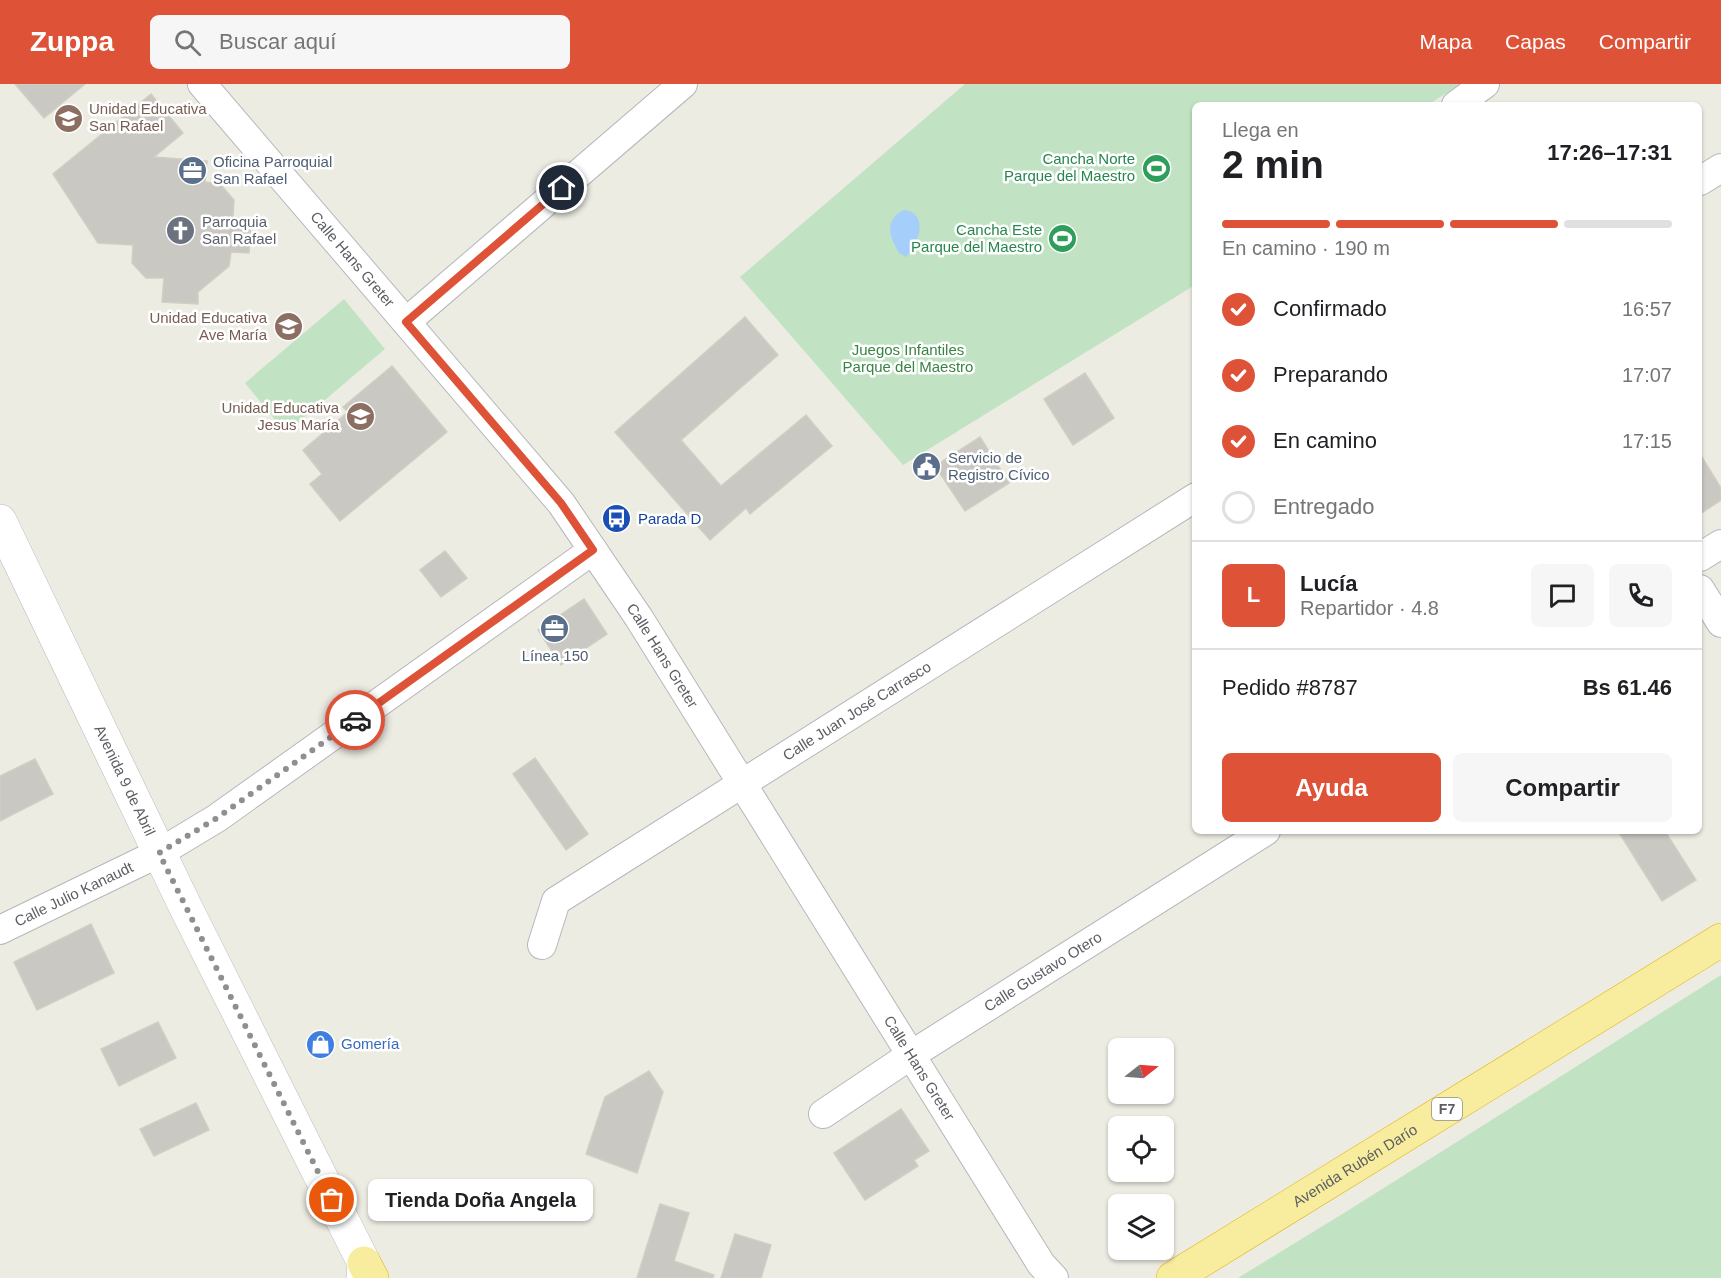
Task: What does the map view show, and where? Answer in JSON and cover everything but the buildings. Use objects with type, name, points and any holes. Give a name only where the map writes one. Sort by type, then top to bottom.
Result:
[{"type":"highway","name":"Avenida Rubén Darío","points":[[1173,1278],[1721,940]]},
{"type":"main road","name":"Avenida 9 de Abril","points":[[0,521],[159,853],[372,1274]]},
{"type":"street","name":"Calle Hans Greter","points":[[202,84],[561,503],[639,618],[1041,1264],[1054,1278]]},
{"type":"street","points":[[406,322],[683,84]]},
{"type":"street","points":[[1460,102],[1485,84]]},
{"type":"street","points":[[1702,180],[1721,168]]},
{"type":"street","name":"Calle Juan José Carrasco","points":[[542,945],[556,901],[1192,500]]},
{"type":"street","points":[[1702,556],[1721,544]]},
{"type":"street","name":"Calle Julio Kanaudt","points":[[0,930],[159,853],[217,818],[593,550]]},
{"type":"street","points":[[1702,592],[1721,623]]},
{"type":"street","name":"Calle Gustavo Otero","points":[[823,1114],[1261,834]]},
{"type":"green space","name":"Juegos Infantiles Parque del Maestro","points":[[965,84],[1460,84],[1433,102],[1192,102],[1192,287],[903,465],[740,277]]},
{"type":"green space","points":[[344,299],[385,349],[286,433],[245,383]]},
{"type":"green space","points":[[1721,975],[1721,1278],[1238,1278],[1352,1208]]},
{"type":"water","points":[[903,210],[917,216],[920,229],[915,244],[906,257],[899,253],[890,230],[893,220]]},
{"type":"way so far","points":[[332,1200],[159,853],[217,818],[355,720]]},
{"type":"place","name":"Unidad Educativa San Rafael","points":[[68,118]]},
{"type":"place","name":"Cancha Norte Parque del Maestro","points":[[1156,168]]},
{"type":"place","name":"Oficina Parroquial San Rafael","points":[[192,171]]},
{"type":"place","name":"Parroquia San Rafael","points":[[181,231]]},
{"type":"place","name":"Cancha Este Parque del Maestro","points":[[1063,239]]},
{"type":"place","name":"Unidad Educativa Ave María","points":[[288,327]]},
{"type":"place","name":"Unidad Educativa Jesus María","points":[[360,417]]},
{"type":"place","name":"Servicio de Registro Cívico","points":[[927,467]]},
{"type":"place","name":"Parada D","points":[[617,519]]},
{"type":"place","name":"Línea 150","points":[[555,629]]},
{"type":"place","name":"Gomería","points":[[320,1044]]},
{"type":"place","name":"Tienda Doña Angela","points":[[332,1200]]},
{"type":"route","points":[[355,720],[593,550],[561,503],[406,322],[562,188]]}]
